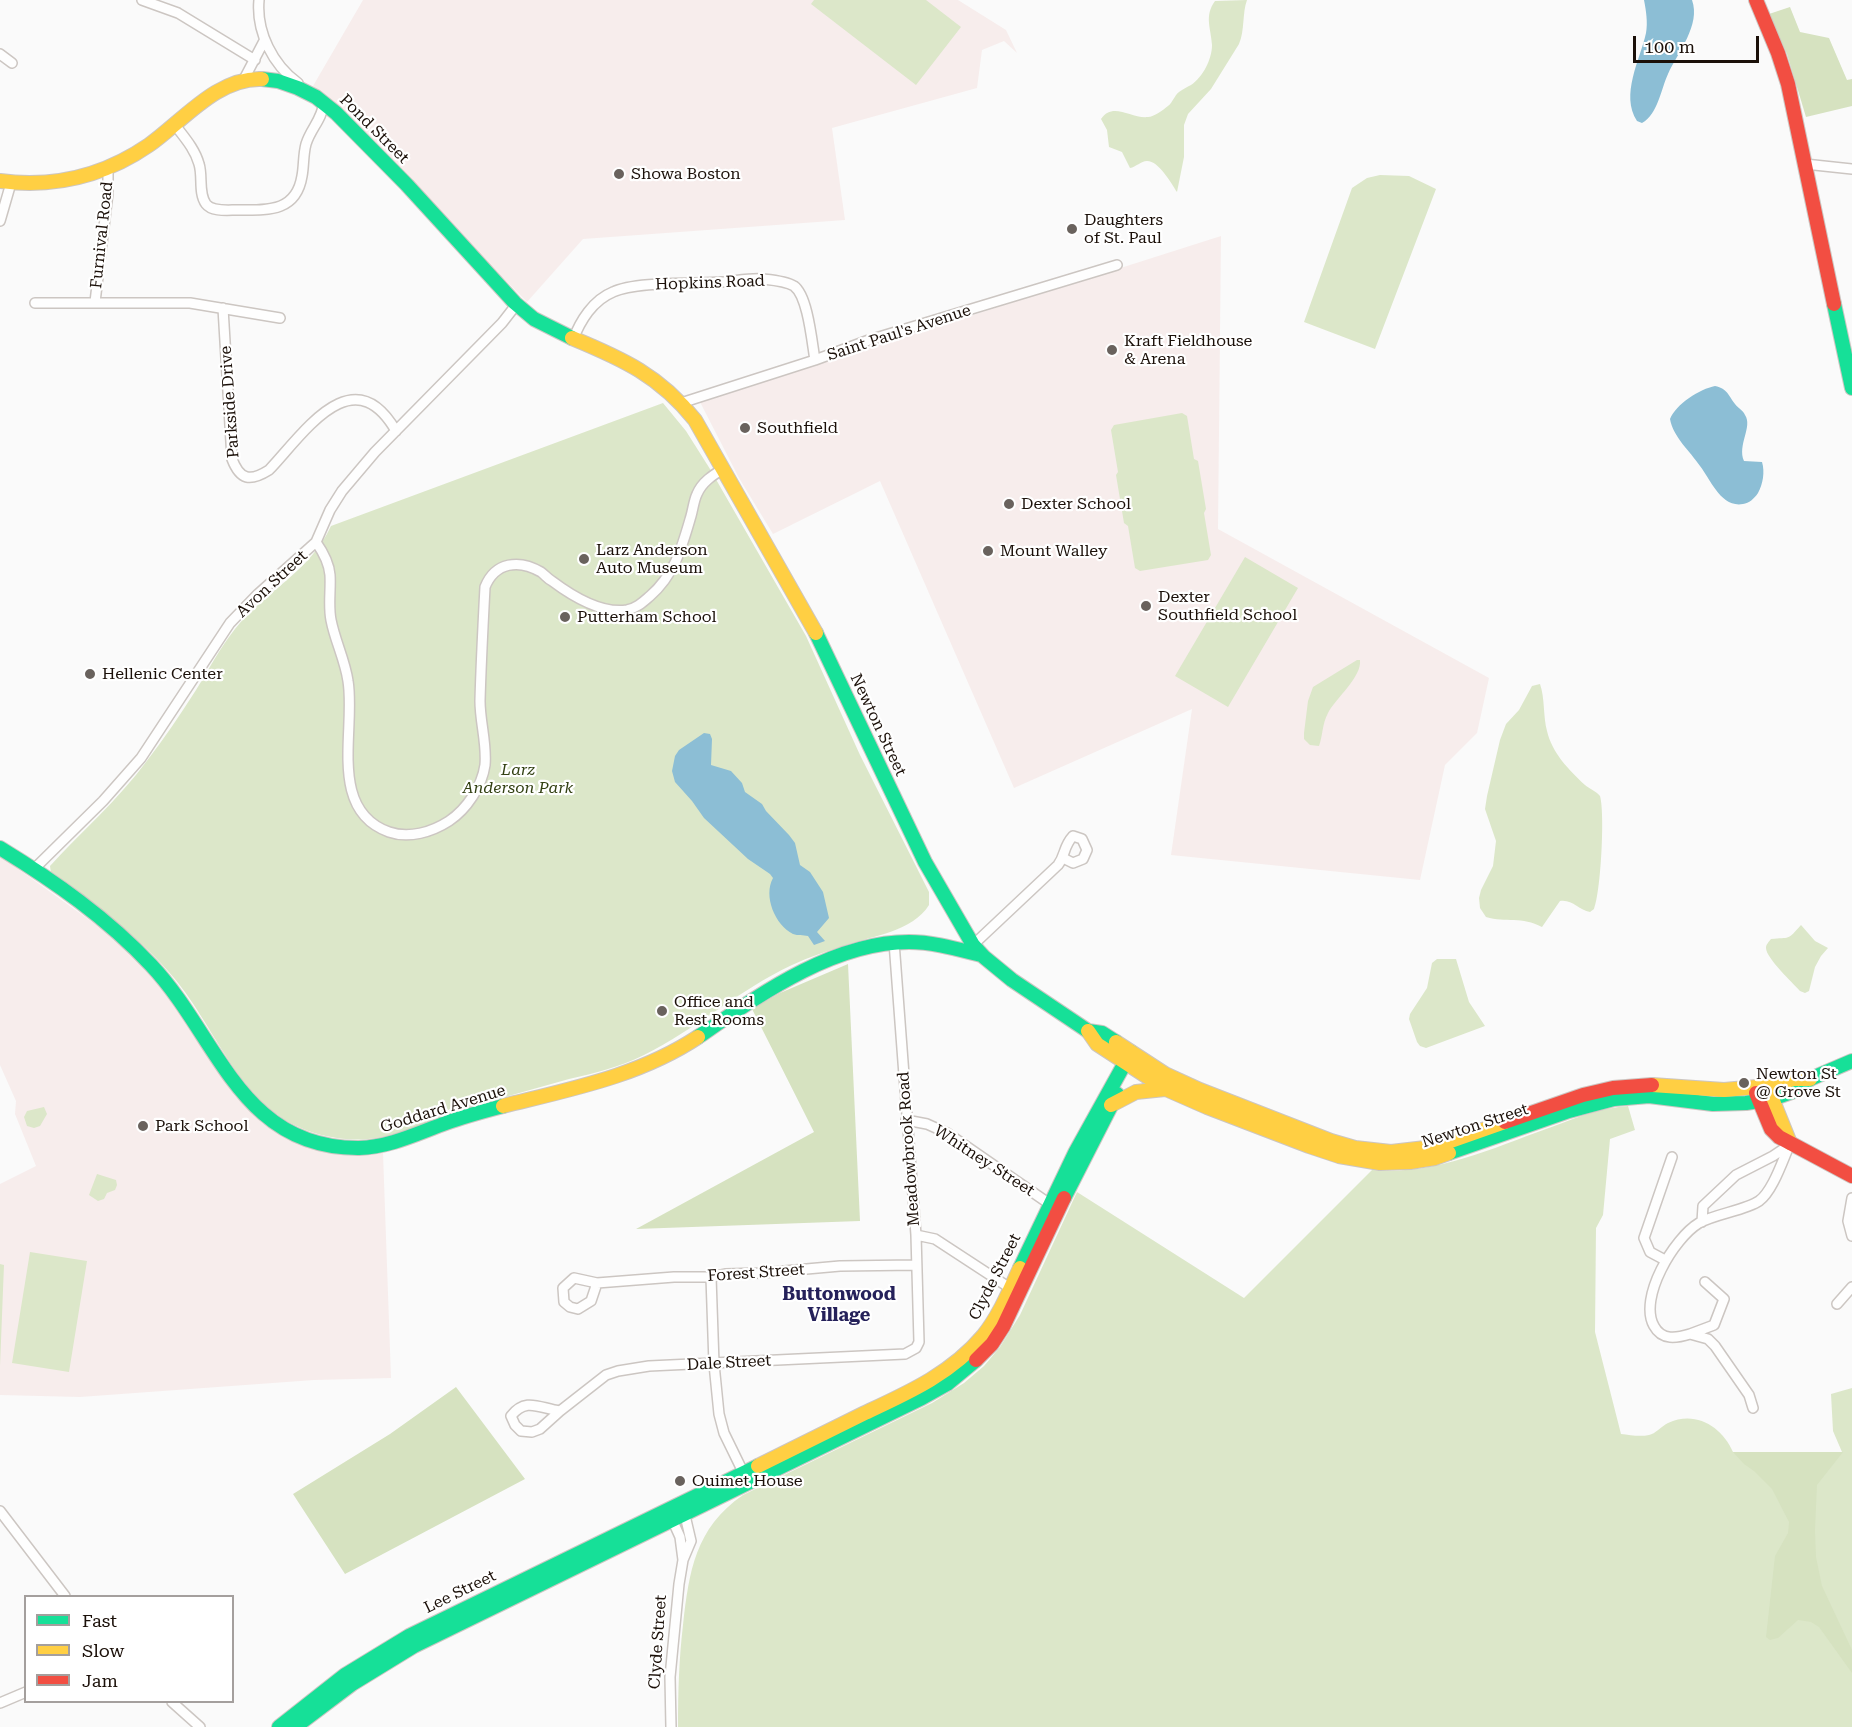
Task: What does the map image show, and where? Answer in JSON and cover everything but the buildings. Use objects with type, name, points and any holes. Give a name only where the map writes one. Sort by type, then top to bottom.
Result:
[{"type":"main road","points":[[1756,0],[1788,84],[1849,354],[1852,388]]},
{"type":"main road","name":"Pond Street","points":[[6,182],[38,184],[108,169],[150,145],[213,96],[248,80],[262,79],[293,85],[324,102],[426,205],[516,305],[554,332],[640,368],[656,379],[678,400]]},
{"type":"main road","name":"Newton Street","points":[[678,400],[694,420],[813,624],[925,862],[977,950],[1012,980],[1089,1031],[1096,1044],[1186,1084],[1313,1134],[1355,1148],[1391,1152],[1434,1147],[1584,1095],[1613,1088],[1652,1085],[1763,1094]]},
{"type":"main road","name":"Goddard Avenue","points":[[0,848],[34,869],[130,942],[183,1003],[242,1093],[260,1112],[293,1134],[341,1148],[385,1145],[462,1118],[629,1073],[683,1047],[755,997],[778,984],[826,962],[862,949],[894,942],[928,943],[977,950]]},
{"type":"main road","name":"Newton Street","points":[[1131,1059],[1166,1089],[1207,1107],[1325,1152],[1380,1163],[1419,1162],[1435,1158],[1569,1111],[1614,1099],[1649,1096],[1713,1104],[1763,1094]]},
{"type":"main road","name":"Clyde Street","points":[[1054,1207],[1111,1105],[1131,1059]]},
{"type":"main road","name":"Clyde Street","points":[[677,1511],[746,1477],[922,1398],[953,1380],[968,1368],[992,1344],[1009,1318],[1016,1292],[1092,1121],[1131,1059]]},
{"type":"main road","points":[[1852,1060],[1810,1079],[1794,1080],[1763,1094],[1771,1129],[1779,1137],[1852,1176]]},
{"type":"main road","points":[[1111,1105],[1135,1091],[1147,1088],[1166,1089]]},
{"type":"main road","name":"Lee Street","points":[[279,1727],[345,1675],[394,1644],[434,1623],[677,1511]]},
{"type":"main road","name":"Lee Street","points":[[295,1727],[352,1684],[399,1654],[677,1511]]},
{"type":"street","points":[[142,0],[178,13],[255,60]]},
{"type":"street","points":[[175,125],[196,154],[200,166],[202,193],[209,207],[232,210],[271,210],[284,206],[300,188],[304,153],[311,131],[322,113],[324,102],[284,73],[264,41],[258,8],[259,0]]},
{"type":"street","points":[[242,83],[264,41]]},
{"type":"street","points":[[0,54],[12,63]]},
{"type":"street","points":[[1805,164],[1852,169]]},
{"type":"street","name":"Furnival Road","points":[[96,302],[108,193],[108,169]]},
{"type":"street","points":[[0,221],[6,182]]},
{"type":"street","name":"Saint Paul's Avenue","points":[[678,400],[815,360],[877,337],[1117,265]]},
{"type":"street","name":"Hopkins Road","points":[[573,340],[587,313],[612,292],[653,285],[761,279],[784,282],[795,287],[801,296],[815,360]]},
{"type":"street","points":[[35,303],[180,303],[280,318]]},
{"type":"street","name":"Avon Street","points":[[34,869],[104,801],[141,758],[230,623],[258,594],[316,542],[330,510],[342,491],[396,431],[502,323],[516,305]]},
{"type":"street","name":"Parkside Drive","points":[[223,308],[232,459],[236,470],[242,476],[259,477],[269,470],[320,415],[333,405],[347,400],[372,403],[384,412],[396,431]]},
{"type":"street","points":[[316,542],[326,557],[330,574],[330,616],[334,635],[346,665],[349,700],[347,757],[352,789],[358,808],[378,828],[395,834],[417,835],[447,822],[467,805],[474,794],[485,765],[480,703],[485,587],[489,577],[501,567],[516,564],[541,572],[553,582],[594,605],[609,610],[626,610],[636,607],[655,592],[674,567],[682,550],[697,493],[704,483],[723,469]]},
{"type":"street","points":[[977,950],[1064,858]]},
{"type":"street","name":"Meadowbrook Road","points":[[894,942],[920,1315],[919,1342],[911,1351]]},
{"type":"street","name":"Whitney Street","points":[[906,1120],[927,1124],[947,1133],[1054,1207]]},
{"type":"street","points":[[1702,1222],[1703,1206],[1736,1175],[1773,1156],[1790,1144]]},
{"type":"street","points":[[1705,1282],[1724,1299],[1714,1325],[1690,1334],[1667,1338],[1660,1334],[1653,1325],[1650,1301],[1665,1260],[1682,1237],[1702,1222],[1759,1201],[1767,1193],[1790,1144]]},
{"type":"street","points":[[1665,1260],[1650,1252],[1644,1238],[1672,1157]]},
{"type":"street","points":[[1852,1198],[1848,1221],[1852,1236]]},
{"type":"street","points":[[916,1235],[935,1239],[1016,1292]]},
{"type":"street","name":"Forest Street","points":[[597,1282],[711,1277],[840,1266],[916,1265]]},
{"type":"street","points":[[711,1277],[714,1364],[721,1424],[746,1477]]},
{"type":"street","points":[[1837,1304],[1852,1287]]},
{"type":"street","points":[[1690,1334],[1708,1339],[1715,1346],[1749,1395],[1754,1408]]},
{"type":"street","name":"Dale Street","points":[[560,1411],[529,1404],[522,1405],[511,1416],[521,1431],[532,1432],[540,1429],[606,1375],[618,1371],[649,1366],[905,1354],[911,1351]]},
{"type":"street","points":[[0,1511],[64,1595]]},
{"type":"street","name":"Clyde Street","points":[[671,1727],[670,1677],[683,1560],[677,1511]]},
{"type":"street","name":"Clyde Street","points":[[677,1511],[691,1541],[683,1560]]},
{"type":"street","points":[[0,1703],[24,1693]]},
{"type":"street","points":[[174,1703],[200,1727]]},
{"type":"shaded area","name":"Showa Boston","points":[[363,0],[958,0],[1006,30],[1017,53],[1004,41],[982,50],[977,88],[832,128],[845,220],[583,239],[527,302],[313,86]]},
{"type":"shaded area","name":"Dexter Southfield School","points":[[1221,236],[1218,529],[1489,678],[1477,733],[1445,765],[1420,880],[1171,855],[1192,709],[1014,788],[880,481],[773,534],[739,478],[700,402]]},
{"type":"shaded area","name":"Park School","points":[[0,856],[95,924],[137,959],[156,979],[187,1021],[234,1095],[262,1123],[288,1139],[315,1150],[354,1156],[383,1153],[391,1378],[314,1380],[80,1397],[0,1395],[0,1184],[36,1166],[15,1114],[16,1101],[0,1065]]},
{"type":"green space","points":[[814,0],[926,0],[961,27],[916,85],[811,4]]},
{"type":"green space","points":[[1247,0],[1239,44],[1211,89],[1188,114],[1184,125],[1184,157],[1177,192],[1164,173],[1151,162],[1145,161],[1130,168],[1122,152],[1109,147],[1107,130],[1101,119],[1111,111],[1150,117],[1168,106],[1179,92],[1191,85],[1203,73],[1209,62],[1212,45],[1209,17],[1215,1]]},
{"type":"green space","points":[[1790,7],[1800,32],[1829,38],[1847,80],[1852,79],[1852,106],[1806,117],[1787,54],[1769,14]]},
{"type":"green space","points":[[1380,175],[1409,176],[1436,189],[1375,349],[1304,322],[1352,188],[1367,178]]},
{"type":"green space","name":"Larz Anderson Park","points":[[663,403],[686,431],[710,469],[806,636],[860,755],[929,892],[929,905],[922,914],[903,927],[792,965],[754,986],[663,1045],[617,1066],[473,1106],[381,1137],[334,1138],[301,1128],[279,1116],[244,1082],[189,998],[161,963],[116,922],[51,873],[50,866],[112,802],[153,753],[235,629],[247,615],[299,569],[322,542],[331,526]]},
{"type":"green space","points":[[1182,413],[1187,416],[1194,459],[1198,461],[1211,555],[1208,560],[1140,571],[1135,568],[1128,526],[1124,523],[1111,430],[1114,425]]},
{"type":"green space","points":[[1245,557],[1298,588],[1228,707],[1175,676]]},
{"type":"green space","points":[[1360,660],[1360,667],[1328,713],[1319,746],[1310,745],[1304,739],[1304,733],[1308,701],[1313,687]]},
{"type":"green space","points":[[1540,684],[1549,739],[1562,761],[1585,785],[1600,796],[1602,818],[1600,870],[1594,909],[1590,912],[1568,902],[1560,901],[1542,927],[1528,922],[1486,917],[1480,908],[1479,898],[1493,866],[1496,841],[1485,809],[1500,740],[1506,724],[1519,710],[1532,686]]},
{"type":"green space","points":[[1801,925],[1815,941],[1828,948],[1815,967],[1809,991],[1805,993],[1800,991],[1780,970],[1770,958],[1766,948],[1771,939],[1788,937]]},
{"type":"green space","points":[[1437,959],[1456,959],[1469,1002],[1485,1026],[1426,1048],[1417,1042],[1409,1019],[1427,988],[1432,963]]},
{"type":"green space","points":[[848,964],[860,1221],[636,1229],[814,1132],[752,1009],[780,993]]},
{"type":"green space","points":[[1628,1106],[1635,1130],[1610,1139],[1603,1215],[1596,1228],[1595,1332],[1621,1434],[1649,1435],[1668,1423],[1678,1419],[1688,1419],[1707,1423],[1715,1428],[1733,1452],[1842,1452],[1833,1431],[1831,1394],[1852,1388],[1852,1727],[678,1727],[681,1650],[688,1587],[697,1552],[714,1522],[743,1495],[932,1403],[964,1383],[984,1366],[1000,1347],[1020,1315],[1077,1192],[1244,1298],[1372,1170],[1396,1171],[1443,1164],[1583,1116]]},
{"type":"green space","points":[[44,1107],[47,1114],[40,1126],[34,1128],[27,1126],[24,1117],[27,1111]]},
{"type":"green space","points":[[97,1174],[116,1180],[117,1185],[115,1190],[107,1193],[104,1199],[98,1201],[89,1195]]},
{"type":"green space","points":[[30,1252],[87,1261],[69,1372],[12,1363]]},
{"type":"green space","points":[[0,1264],[4,1265],[0,1366]]},
{"type":"green space","points":[[456,1387],[525,1479],[345,1574],[293,1494],[390,1434]]},
{"type":"green space","points":[[1733,1452],[1843,1452],[1817,1485],[1816,1557],[1822,1586],[1852,1650],[1852,1673],[1819,1627],[1811,1622],[1798,1620],[1778,1638],[1770,1640],[1766,1637],[1775,1556],[1788,1533],[1789,1522],[1772,1489]]},
{"type":"water","points":[[1644,0],[1692,0],[1694,9],[1687,38],[1668,74],[1652,114],[1642,123],[1637,121],[1630,100],[1633,77],[1647,29]]},
{"type":"water","points":[[1715,386],[1727,393],[1747,420],[1742,449],[1744,461],[1762,462],[1763,474],[1760,489],[1749,502],[1735,504],[1717,492],[1678,438],[1672,426],[1670,419],[1677,408],[1702,390]]},
{"type":"water","points":[[704,733],[710,734],[712,739],[711,765],[731,771],[742,783],[745,792],[762,804],[795,843],[800,865],[810,872],[823,892],[829,918],[817,932],[825,941],[814,945],[808,936],[793,934],[781,924],[770,901],[770,885],[773,878],[748,859],[704,818],[675,782],[672,771],[675,756],[679,750]]},
{"type":"traffic: fast","points":[[262,79],[278,81],[298,88],[316,97],[336,113],[407,185],[515,303],[534,319],[572,338]]},
{"type":"traffic: fast","points":[[1834,304],[1852,388]]},
{"type":"traffic: fast","points":[[816,633],[925,862],[973,945],[1012,980],[1088,1031],[1102,1033],[1116,1042]]},
{"type":"traffic: fast","points":[[0,848],[79,901],[134,948],[174,993],[236,1084],[259,1109],[286,1130],[319,1143],[359,1148],[370,1147],[393,1142],[460,1118],[503,1106]]},
{"type":"traffic: fast","points":[[698,1037],[797,974],[852,951],[880,944],[918,942],[981,955]]},
{"type":"traffic: fast","points":[[1020,1268],[1075,1153],[1131,1052]]},
{"type":"traffic: fast","points":[[1449,1153],[1569,1111],[1614,1099],[1649,1096],[1713,1104],[1772,1099],[1792,1092],[1810,1079],[1852,1061]]},
{"type":"traffic: fast","points":[[1064,1198],[1117,1094]]},
{"type":"traffic: fast","points":[[295,1727],[352,1684],[414,1646],[922,1398],[947,1384],[976,1360]]},
{"type":"traffic: fast","points":[[279,1727],[345,1675],[409,1636],[758,1466]]},
{"type":"traffic: slow","points":[[0,181],[20,183],[59,181],[114,165],[149,145],[215,93],[246,80],[262,79]]},
{"type":"traffic: slow","points":[[572,338],[640,370],[668,392],[695,420],[816,633]]},
{"type":"traffic: slow","points":[[1088,1031],[1097,1044],[1166,1089],[1309,1146],[1339,1156],[1380,1163],[1410,1162],[1449,1153]]},
{"type":"traffic: slow","points":[[503,1106],[604,1080],[652,1062],[698,1037]]},
{"type":"traffic: slow","points":[[1116,1042],[1165,1074],[1200,1090],[1331,1141],[1355,1148],[1391,1152],[1434,1147],[1505,1122]]},
{"type":"traffic: slow","points":[[1652,1085],[1724,1090],[1768,1086],[1794,1079],[1810,1079]]},
{"type":"traffic: slow","points":[[1111,1105],[1136,1092],[1165,1089]]},
{"type":"traffic: slow","points":[[1769,1091],[1790,1143]]},
{"type":"traffic: slow","points":[[758,1466],[913,1390],[943,1372],[971,1349],[989,1328],[1020,1268]]},
{"type":"traffic: jam","points":[[1756,0],[1788,84],[1834,304]]},
{"type":"traffic: jam","points":[[1505,1122],[1583,1095],[1613,1088],[1652,1085]]},
{"type":"traffic: jam","points":[[1756,1093],[1771,1129],[1779,1137],[1852,1176]]},
{"type":"traffic: jam","points":[[976,1360],[992,1344],[1003,1327],[1064,1198]]},
{"type":"place","name":"Showa Boston","points":[[619,174]]},
{"type":"place","name":"Daughters of St. Paul","points":[[1072,229]]},
{"type":"place","name":"Kraft Fieldhouse & Arena","points":[[1112,350]]},
{"type":"place","name":"Southfield","points":[[745,428]]},
{"type":"place","name":"Dexter School","points":[[1009,504]]},
{"type":"place","name":"Mount Walley","points":[[988,551]]},
{"type":"place","name":"Larz Anderson Auto Museum","points":[[584,559]]},
{"type":"place","name":"Dexter Southfield School","points":[[1146,606]]},
{"type":"place","name":"Putterham School","points":[[565,617]]},
{"type":"place","name":"Hellenic Center","points":[[90,674]]},
{"type":"place","name":"Office and Rest Rooms","points":[[662,1011]]},
{"type":"place","name":"Newton St @ Grove St","points":[[1744,1083]]},
{"type":"place","name":"Park School","points":[[143,1126]]},
{"type":"place","name":"Ouimet House","points":[[680,1481]]},
{"type":"district","name":"Buttonwood Village","points":[[839,1305]]}]
